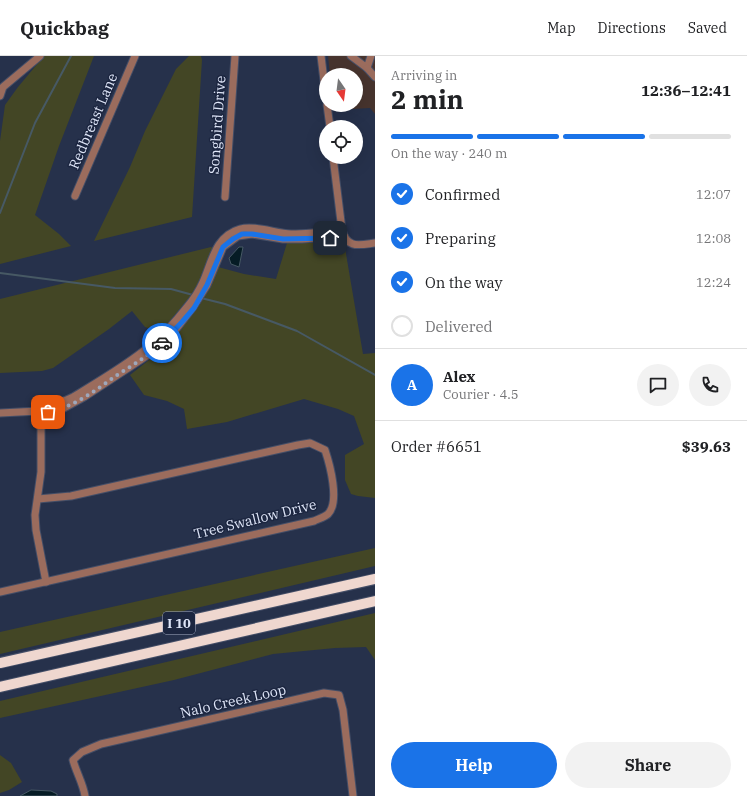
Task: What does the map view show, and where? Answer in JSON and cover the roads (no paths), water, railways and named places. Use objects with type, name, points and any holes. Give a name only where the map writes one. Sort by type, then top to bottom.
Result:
[{"type":"highway","name":"I 10","points":[[0,664],[375,579]]},
{"type":"highway","name":"I 10","points":[[0,687],[375,601]]},
{"type":"street","points":[[0,96],[3,87],[40,56]]},
{"type":"street","name":"Redbreast Lane","points":[[75,196],[135,56]]},
{"type":"street","name":"Songbird Drive","points":[[225,197],[235,56]]},
{"type":"street","points":[[322,56],[323,68]]},
{"type":"street","points":[[351,56],[367,68],[375,77]]},
{"type":"street","points":[[367,68],[370,56]]},
{"type":"street","points":[[334,164],[343,233],[349,242],[356,245],[375,243]]},
{"type":"street","points":[[0,413],[38,411],[58,404],[83,394],[119,371],[169,329],[191,306],[205,285],[216,248],[220,242],[231,233],[240,229],[248,228],[271,235],[326,232],[343,233]]},
{"type":"street","points":[[38,411],[41,429],[41,472],[35,515],[36,530],[46,582]]},
{"type":"street","name":"Tree Swallow Drive","points":[[0,592],[314,521],[328,514],[333,503],[334,490],[330,463],[325,450],[310,443],[71,496],[38,499]]},
{"type":"street","name":"Nalo Creek Loop","points":[[85,796],[82,782],[76,770],[74,760],[82,752],[116,740],[324,693],[339,695],[343,710],[353,796]]},
{"type":"water","points":[[239,247],[243,247],[239,267],[231,264],[229,258]]},
{"type":"water","points":[[31,790],[51,791],[57,794],[57,796],[20,796]]},
{"type":"waterway","points":[[0,213],[35,123],[71,56]]},
{"type":"waterway","points":[[0,273],[115,288],[171,289],[193,295]]},
{"type":"waterway","points":[[201,298],[225,304],[297,331],[375,375]]}]
